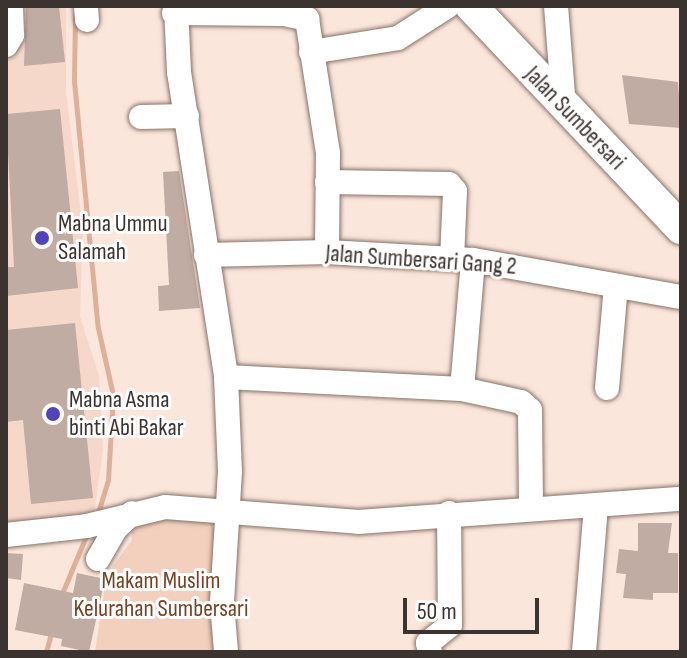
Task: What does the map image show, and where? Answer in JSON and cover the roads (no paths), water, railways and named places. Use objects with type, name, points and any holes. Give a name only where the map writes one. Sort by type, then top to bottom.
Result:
[{"type":"main road","name":"Jalan Sumbersari","points":[[471,6],[681,228]]},
{"type":"street","points":[[6,45],[12,35],[11,6]]},
{"type":"street","points":[[549,91],[556,6]]},
{"type":"street","points":[[226,652],[222,603],[227,514],[226,377],[206,255],[175,9],[302,17],[325,132],[327,252]]},
{"type":"street","points":[[311,52],[365,47],[398,38],[440,13]]},
{"type":"street","points":[[141,117],[187,116]]},
{"type":"street","points":[[327,182],[449,184],[455,191],[463,259],[462,389]]},
{"type":"street","name":"Jalan Sumbersari Gang 2","points":[[206,255],[327,252],[463,259],[681,297]]},
{"type":"street","points":[[607,388],[616,286]]},
{"type":"street","points":[[226,377],[462,389],[521,402],[530,410],[531,508]]},
{"type":"street","points":[[6,535],[87,526],[134,512],[165,507],[358,522],[449,513],[681,499]]},
{"type":"street","points":[[584,652],[596,505]]},
{"type":"street","points":[[98,559],[115,529],[134,512]]},
{"type":"street","points":[[430,652],[428,643],[450,625],[449,513]]},
{"type":"waterway","points":[[75,15],[74,81],[98,328],[113,395],[108,480],[97,515]]},
{"type":"waterway","points":[[61,596],[86,536]]},
{"type":"waterway","points":[[46,652],[51,633]]},
{"type":"place","name":"Mabna Ummu Salamah","points":[[42,238]]},
{"type":"place","name":"Mabna Asma binti Abi Bakar","points":[[53,414]]},
{"type":"park label","name":"Makam Muslim Kelurahan Sumbersari","points":[[161,595]]}]
